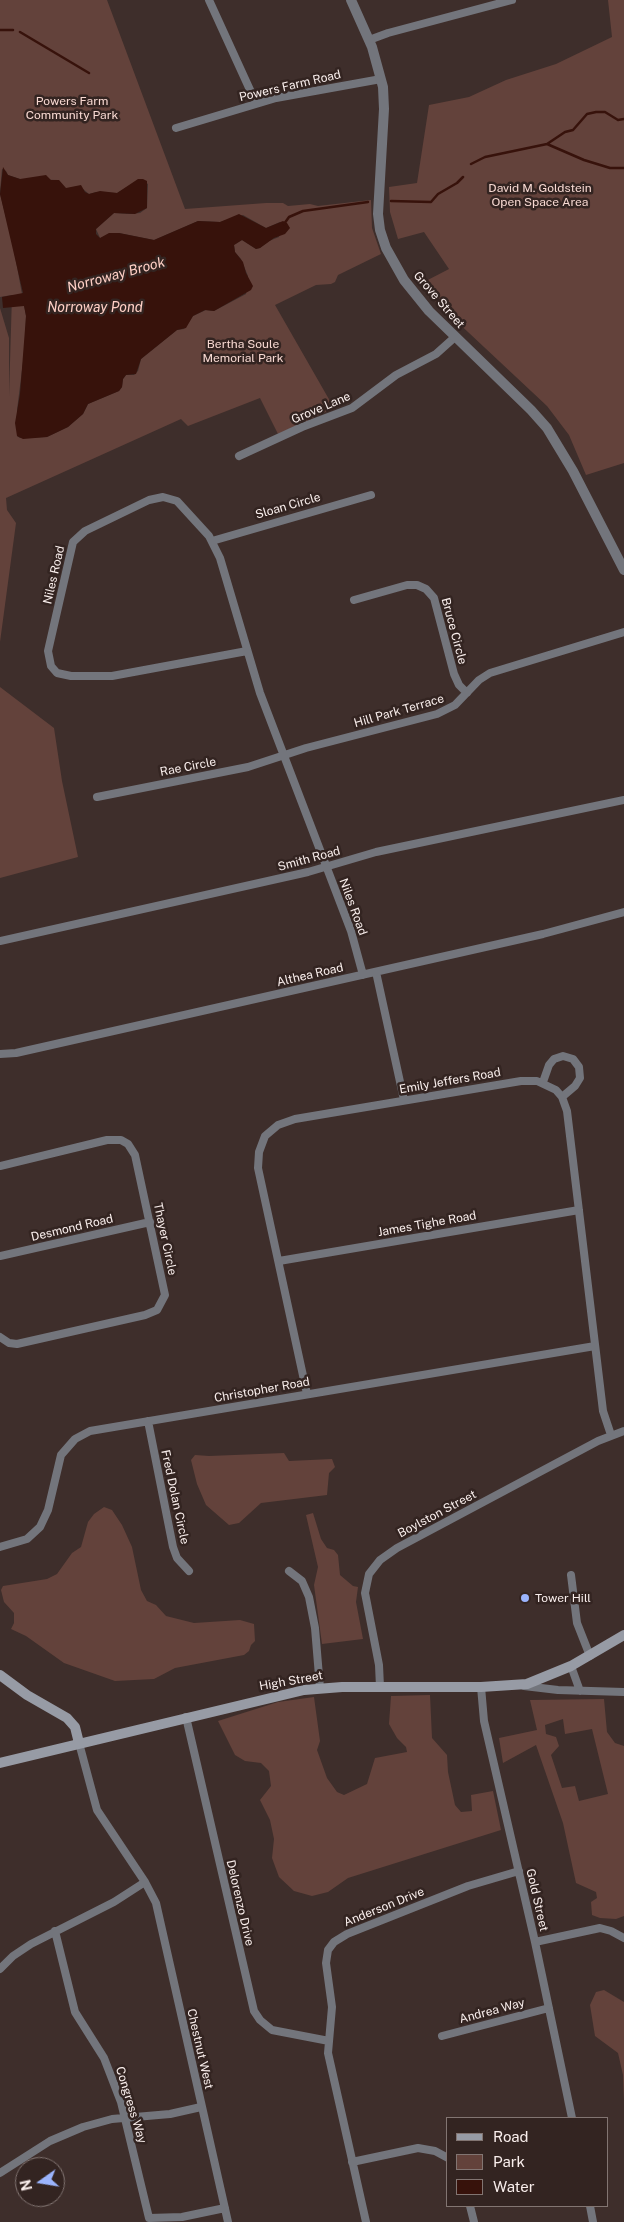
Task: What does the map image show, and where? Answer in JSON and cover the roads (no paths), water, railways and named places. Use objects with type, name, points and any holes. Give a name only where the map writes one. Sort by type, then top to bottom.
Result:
[{"type":"main road","points":[[518,1685],[542,1679],[572,1666],[624,1635]]},
{"type":"main road","points":[[0,1675],[27,1695],[67,1718],[74,1727],[79,1743]]},
{"type":"main road","name":"High Street","points":[[0,1763],[286,1693],[320,1688],[518,1685]]},
{"type":"street","points":[[209,0],[256,103]]},
{"type":"street","name":"Grove Street","points":[[351,0],[370,40],[381,79],[384,101],[378,214],[382,236],[392,260],[410,287],[455,337],[525,404],[546,428],[573,471],[624,570]]},
{"type":"street","points":[[370,40],[512,0]]},
{"type":"street","name":"Powers Farm Road","points":[[176,128],[256,103],[381,79]]},
{"type":"street","name":"Grove Lane","points":[[239,456],[302,427],[352,408],[396,375],[436,354],[455,337]]},
{"type":"street","name":"Sloan Circle","points":[[212,541],[371,495]]},
{"type":"street","name":"Niles Road","points":[[247,652],[120,674],[98,676],[61,675],[54,670],[49,661],[49,646],[73,542],[81,533],[148,500],[168,497],[180,504],[206,531],[220,558],[247,652],[283,756],[351,931],[363,975]]},
{"type":"street","name":"Bruce Circle","points":[[354,600],[407,585],[417,585],[429,592],[435,602],[454,674],[459,685],[467,693]]},
{"type":"street","name":"Hill Park Terrace","points":[[283,756],[442,713],[455,705],[484,676],[496,670],[624,632]]},
{"type":"street","name":"Rae Circle","points":[[96,797],[248,767],[283,756]]},
{"type":"street","name":"Smith Road","points":[[0,942],[327,866],[394,848],[624,800]]},
{"type":"street","name":"Althea Road","points":[[0,1054],[16,1053],[363,975],[534,936],[624,912]]},
{"type":"street","points":[[376,972],[404,1100]]},
{"type":"street","points":[[562,1097],[575,1086],[580,1078],[580,1069],[574,1060],[562,1056],[554,1059],[549,1065],[543,1082],[552,1087],[562,1097],[568,1116],[603,1411],[611,1435]]},
{"type":"street","name":"Emily Jeffers Road","points":[[308,1394],[258,1163],[259,1152],[265,1136],[273,1128],[289,1120],[520,1081],[543,1082]]},
{"type":"street","name":"Thayer Circle","points":[[0,1166],[107,1140],[121,1140],[128,1144],[135,1155],[164,1291],[164,1299],[157,1310],[145,1315],[17,1344],[9,1343],[0,1337]]},
{"type":"street","name":"James Tighe Road","points":[[279,1261],[580,1210]]},
{"type":"street","name":"Desmond Road","points":[[0,1256],[150,1222]]},
{"type":"street","name":"Christopher Road","points":[[0,1548],[27,1539],[40,1526],[49,1504],[59,1460],[71,1442],[90,1431],[595,1346]]},
{"type":"street","name":"Fred Dolan Circle","points":[[148,1421],[173,1546],[177,1558],[190,1571]]},
{"type":"street","name":"Boylston Street","points":[[380,1687],[379,1665],[365,1593],[369,1574],[380,1560],[397,1548],[611,1435],[624,1431]]},
{"type":"street","points":[[289,1571],[302,1581],[310,1597],[315,1628],[320,1688]]},
{"type":"street","points":[[570,1575],[577,1623],[590,1656]]},
{"type":"street","points":[[572,1666],[580,1691]]},
{"type":"street","name":"High Street","points":[[518,1685],[580,1691],[624,1692]]},
{"type":"street","name":"Gold Street","points":[[481,1687],[484,1721],[535,1942],[572,2117]]},
{"type":"street","name":"Delorenzo Drive","points":[[186,1717],[254,2010],[260,2020],[272,2030],[329,2041]]},
{"type":"street","name":"Chestnut West","points":[[79,1743],[96,1810],[145,1882],[158,1910],[228,2222]]},
{"type":"street","name":"Anderson Drive","points":[[366,2222],[331,2069],[329,2041],[332,2007],[326,1959],[328,1950],[334,1942],[347,1934],[459,1889],[518,1871]]},
{"type":"street","points":[[0,1970],[16,1954],[55,1931],[114,1902],[145,1882]]},
{"type":"street","points":[[535,1942],[600,1928],[624,1938]]},
{"type":"street","name":"Congress Way","points":[[55,1931],[75,2012],[107,2065],[125,2118],[149,2218],[182,2217],[225,2208]]},
{"type":"street","name":"Andrea Way","points":[[442,2036],[549,2008]]},
{"type":"street","points":[[0,2173],[66,2133],[100,2122],[170,2114],[202,2107]]},
{"type":"street","points":[[352,2162],[418,2148],[435,2151],[446,2157]]},
{"type":"street","points":[[470,2207],[474,2222]]},
{"type":"street","points":[[590,2207],[593,2222]]},
{"type":"water","name":"Norroway Pond","points":[[3,167],[8,175],[20,179],[46,175],[51,180],[59,180],[66,188],[81,185],[85,192],[89,194],[100,191],[117,193],[138,179],[147,181],[147,208],[135,214],[114,213],[96,229],[96,234],[100,238],[109,233],[119,233],[154,240],[198,221],[220,222],[239,214],[266,228],[283,221],[290,228],[285,234],[274,238],[260,248],[256,249],[242,240],[234,245],[235,252],[243,262],[253,286],[251,290],[214,311],[205,310],[193,316],[186,328],[177,330],[141,359],[136,374],[126,375],[119,391],[88,404],[83,414],[68,427],[47,437],[23,439],[17,436],[15,423],[20,394],[26,316],[24,306],[3,308],[2,297],[23,293],[0,194]]},
{"type":"waterway","points":[[0,30],[13,30]]},
{"type":"waterway","points":[[20,32],[89,73]]},
{"type":"waterway","points":[[547,144],[565,132],[573,130],[587,114],[605,112],[618,120],[624,119]]},
{"type":"waterway","name":"Norroway Brook","points":[[471,164],[485,157],[547,144],[584,160],[610,168],[624,168]]},
{"type":"waterway","name":"Norroway Brook","points":[[391,201],[431,202],[438,194],[457,183],[463,177]]},
{"type":"waterway","name":"Norroway Brook","points":[[284,224],[289,217],[303,211],[368,202]]},
{"type":"place","name":"Tower Hill","points":[[525,1598]]},
{"type":"park label","name":"Powers Farm Community Park","points":[[72,108]]},
{"type":"park label","name":"David M. Goldstein Open Space Area","points":[[540,195]]},
{"type":"park label","name":"Bertha Soule Memorial Park","points":[[243,351]]}]
